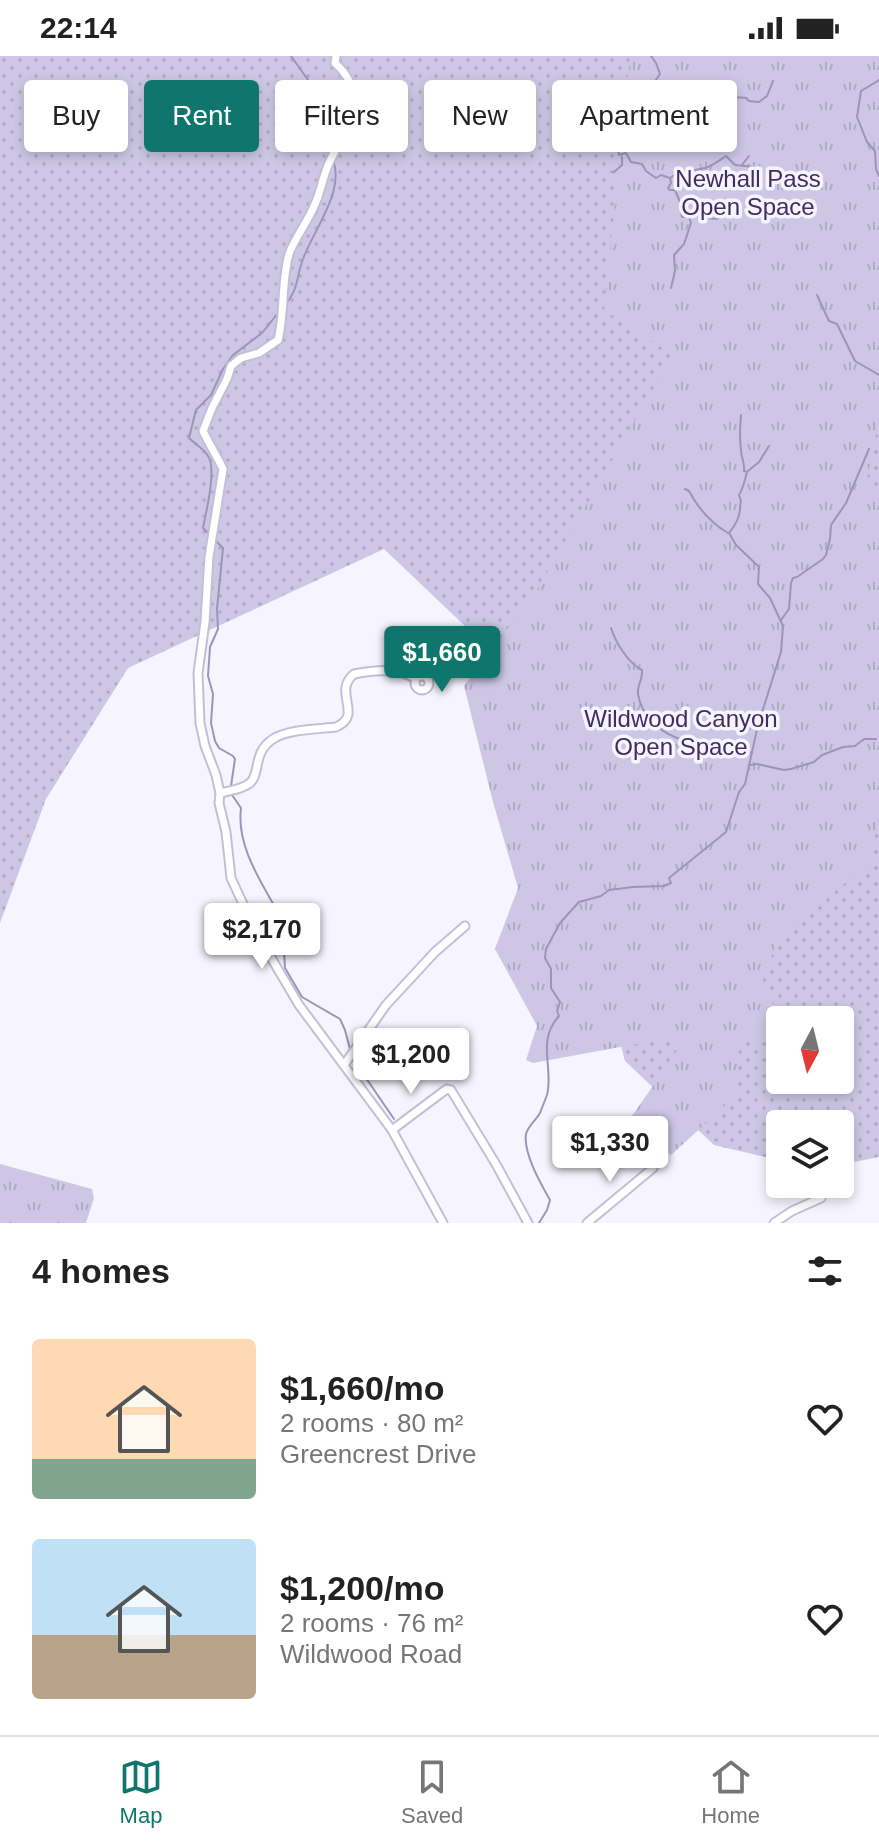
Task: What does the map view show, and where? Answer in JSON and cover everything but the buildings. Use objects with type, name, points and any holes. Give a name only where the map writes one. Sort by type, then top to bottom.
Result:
[{"type":"street","points":[[336,56],[335,63],[346,73],[353,91],[353,116],[332,158],[315,205],[290,252],[278,340],[231,366],[203,431],[223,469],[209,557],[198,673],[199,713],[202,734],[220,793],[233,885],[256,932],[299,1005],[392,1130],[443,1223]]},
{"type":"street","points":[[220,793],[249,784],[254,779],[264,746],[279,735],[343,724],[349,713],[346,684],[354,674],[384,671],[409,674],[416,679]]},
{"type":"street","points":[[344,1065],[386,1005],[435,952],[465,926]]},
{"type":"street","points":[[392,1130],[447,1089],[451,1090],[528,1223]]},
{"type":"street","points":[[587,1223],[653,1168]]},
{"type":"street","points":[[774,1223],[821,1198]]},
{"type":"green space","name":"Newhall Pass Open Space","points":[[0,56],[879,56],[879,1157],[854,1162],[854,1110],[766,1110],[766,1157],[714,1145],[625,1061],[525,683],[384,549],[128,668],[46,799],[0,923]]},
{"type":"green space","name":"Wildwood Canyon Open Space","points":[[630,56],[879,56],[879,418],[867,480],[879,488],[879,808],[872,861],[777,940],[761,987],[774,1006],[766,1006],[766,1040],[739,1039],[737,1095],[671,1155],[630,1119],[683,1042],[653,1041],[533,1063],[526,1060],[537,1026],[495,949],[518,888],[464,686],[537,590],[673,355],[604,310],[620,152],[737,152],[737,80],[628,80]]},
{"type":"green space","points":[[0,1164],[92,1189],[94,1198],[86,1223],[0,1223]]},
{"type":"waterway","points":[[291,56],[313,87],[330,153]]},
{"type":"waterway","points":[[651,56],[660,74],[651,87],[652,100],[641,109],[636,124],[616,140],[619,155],[626,153],[631,162],[642,164],[656,178],[661,175],[670,178],[668,188],[675,190],[682,207],[682,217],[717,219],[727,209]]},
{"type":"waterway","points":[[879,80],[861,91],[857,117],[867,142],[875,151],[879,176]]},
{"type":"waterway","points":[[737,97],[759,102],[767,96],[773,81]]},
{"type":"waterway","points":[[670,178],[708,167],[726,156],[735,165],[754,167]]},
{"type":"waterway","points":[[742,165],[749,156]]},
{"type":"waterway","points":[[614,172],[622,165],[622,157]]},
{"type":"waterway","points":[[285,305],[293,294],[303,259],[331,200],[336,175],[334,163]]},
{"type":"waterway","points":[[671,288],[675,271],[674,255],[684,244],[691,223],[689,217]]},
{"type":"waterway","points":[[817,295],[829,321],[837,324],[855,361],[879,375]]},
{"type":"waterway","points":[[208,533],[203,528],[210,491],[210,462],[204,451],[189,438],[196,410],[211,395],[233,355],[262,333],[278,313]]},
{"type":"waterway","points":[[539,1223],[550,1200],[530,1159],[526,1134],[547,1095],[548,1035],[559,1016],[560,1002],[551,988],[551,969],[545,958],[546,949],[560,923],[579,902],[601,896],[609,890],[671,883],[669,878],[726,832],[739,792],[745,784],[758,725],[781,652],[783,626],[770,598],[758,584],[759,567],[736,545],[729,533],[739,517],[739,495],[747,472],[744,471],[740,446],[741,415]]},
{"type":"waterway","points":[[748,471],[759,462],[769,446]]},
{"type":"waterway","points":[[781,620],[789,609],[793,578],[826,555],[831,525],[846,503],[869,449]]},
{"type":"waterway","points":[[685,489],[706,515],[728,533]]},
{"type":"waterway","points":[[216,541],[223,548],[218,629],[210,647],[208,676],[213,694],[211,723],[215,741],[219,748],[235,759],[231,786]]},
{"type":"waterway","points":[[611,628],[623,652],[642,670],[638,694],[654,724],[677,738],[726,743],[751,753]]},
{"type":"waterway","points":[[750,765],[791,769],[814,762],[822,755],[843,747],[855,746],[864,739],[876,739]]},
{"type":"waterway","points":[[232,795],[241,808],[247,851],[282,925]]},
{"type":"waterway","points":[[283,935],[285,968],[302,997],[340,1019],[350,1049]]},
{"type":"waterway","points":[[353,1059],[394,1119]]}]
